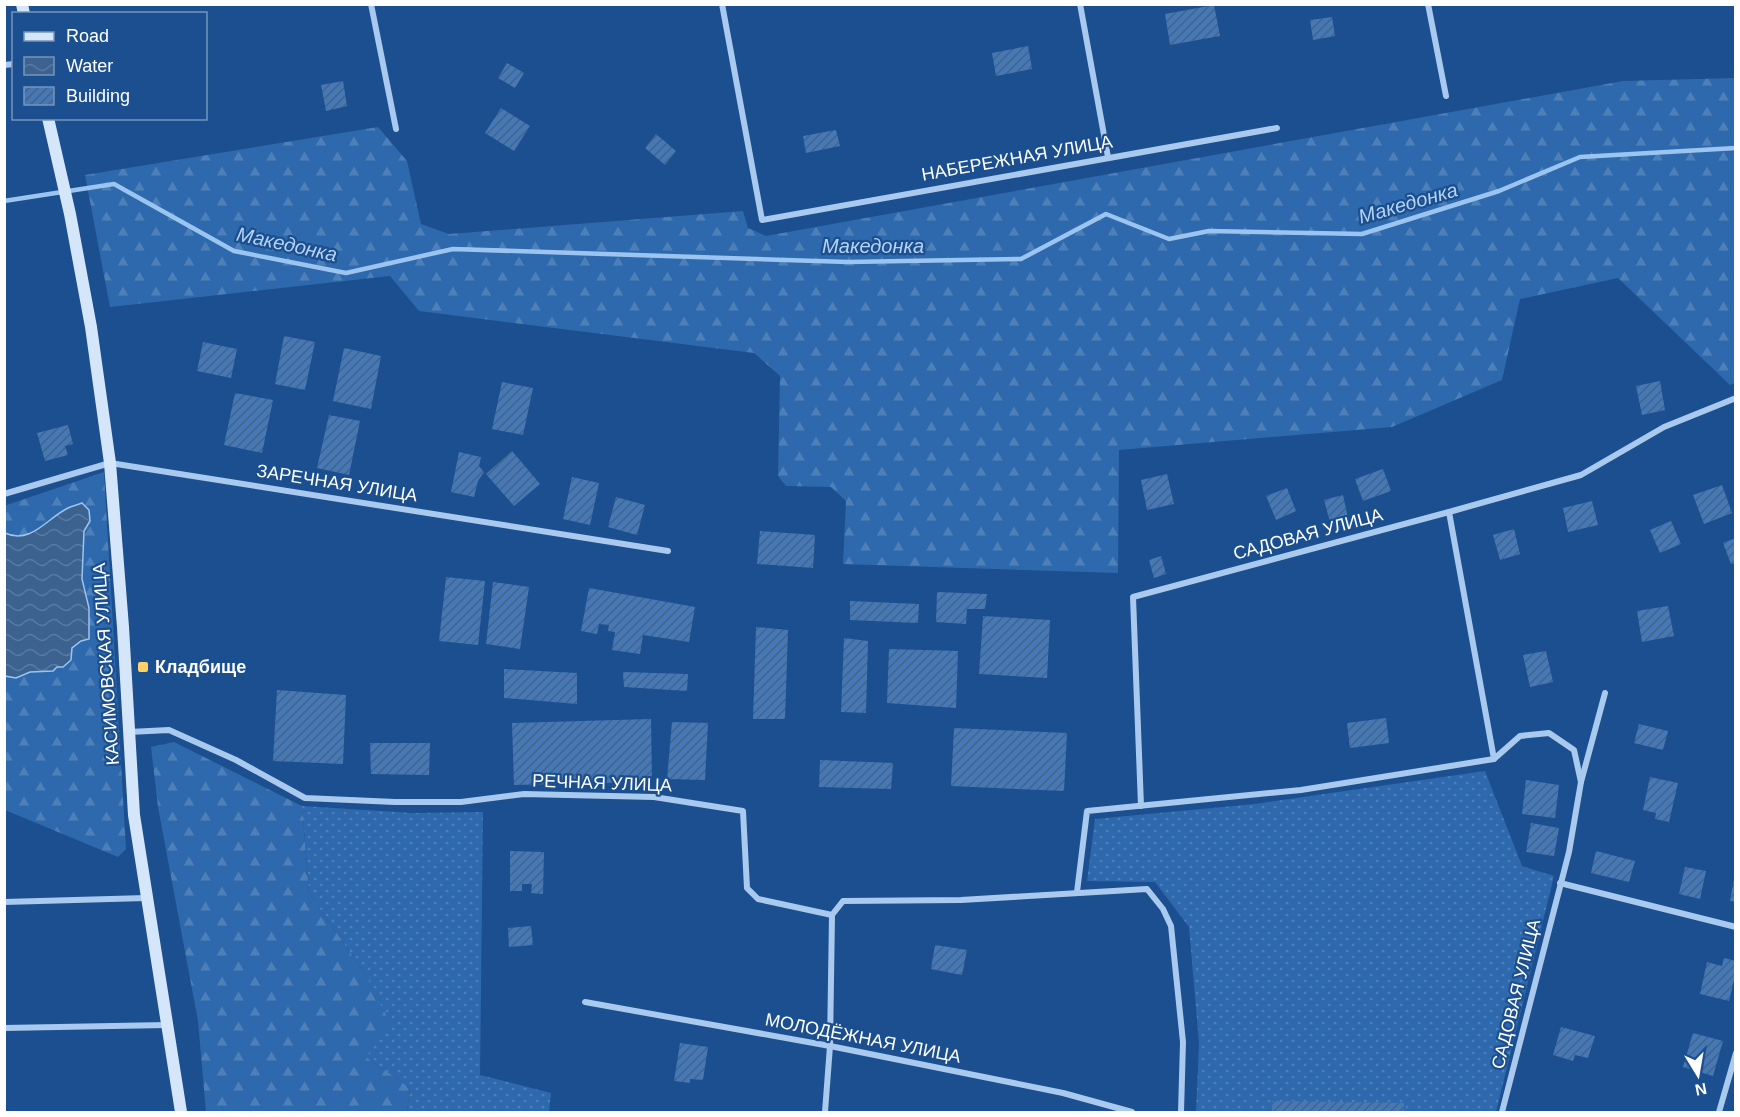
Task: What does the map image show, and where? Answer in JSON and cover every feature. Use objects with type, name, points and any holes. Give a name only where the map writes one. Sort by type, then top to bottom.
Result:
[{"type":"main road","name":"КАСИМОВСКАЯ УЛИЦА","points":[[48,120],[70,214],[91,327],[110,463],[134,815],[181,1113]]},
{"type":"street","points":[[372,4],[396,129]]},
{"type":"street","name":"НАБЕРЕЖНАЯ УЛИЦА","points":[[722,4],[762,220],[1277,128]]},
{"type":"street","points":[[1080,4],[1108,157]]},
{"type":"street","points":[[1428,4],[1446,96]]},
{"type":"street","points":[[1494,759],[1449,512],[1581,476],[1664,427],[1736,398]]},
{"type":"street","name":"ЗАРЕЧНАЯ УЛИЦА","points":[[4,494],[110,463],[668,551]]},
{"type":"street","name":"САДОВАЯ УЛИЦА","points":[[1141,806],[1133,597],[1449,512]]},
{"type":"street","name":"САДОВАЯ УЛИЦА","points":[[1502,1113],[1569,852],[1581,782],[1605,693]]},
{"type":"street","name":"РЕЧНАЯ УЛИЦА","points":[[129,732],[170,730],[236,760],[305,798],[461,802],[524,794],[654,797],[743,811],[747,888],[758,899],[832,915]]},
{"type":"street","points":[[1077,892],[1087,811],[1301,790],[1494,759],[1520,736],[1549,733],[1574,750],[1581,782]]},
{"type":"street","points":[[1560,883],[1736,927]]},
{"type":"street","points":[[825,1113],[830,1046],[832,915],[843,901],[962,900],[1147,890],[1163,909],[1171,926],[1183,1042],[1181,1113]]},
{"type":"street","points":[[4,902],[146,898]]},
{"type":"street","name":"МОЛОДЁЖНАЯ УЛИЦА","points":[[585,1002],[830,1046],[1063,1093],[1132,1113]]},
{"type":"street","points":[[4,1028],[168,1025]]},
{"type":"street","points":[[1719,1113],[1736,1053]]},
{"type":"green space","points":[[1735,78],[1735,383],[1730,385],[1618,278],[1520,299],[1502,380],[1392,427],[1119,450],[1118,573],[843,564],[846,501],[831,487],[786,486],[778,476],[780,376],[754,353],[419,311],[390,276],[110,307],[85,175],[378,127],[407,161],[421,224],[449,234],[743,211],[748,228],[766,236],[1623,81]]},
{"type":"green space","points":[[104,472],[126,849],[118,857],[5,810],[4,506]]},
{"type":"green space","points":[[174,742],[302,806],[309,893],[367,977],[391,1025],[366,1057],[410,1088],[407,1112],[206,1112],[198,1021],[158,807],[151,747]]},
{"type":"green space","points":[[1485,771],[1522,866],[1554,876],[1496,1112],[1196,1112],[1199,1043],[1189,927],[1155,882],[1087,881],[1095,819],[1254,804]]},
{"type":"green space","points":[[302,806],[413,813],[483,812],[480,1075],[551,1093],[549,1112],[407,1112],[410,1088],[366,1057],[367,977],[309,893]]},
{"type":"water","points":[[82,503],[89,510],[90,521],[84,531],[82,579],[89,608],[89,639],[81,641],[72,648],[71,660],[63,667],[57,667],[53,671],[30,672],[16,678],[5,676],[5,533],[23,536],[31,533],[60,512]]},
{"type":"building","points":[[1214,5],[1220,36],[1170,45],[1165,14]]},
{"type":"building","points":[[1332,17],[1335,36],[1313,40],[1310,20]]},
{"type":"building","points":[[1028,46],[1032,69],[996,76],[992,53]]},
{"type":"building","points":[[507,63],[524,73],[515,88],[498,78]]},
{"type":"building","points":[[343,81],[347,106],[326,111],[321,85]]},
{"type":"building","points":[[501,108],[530,126],[514,151],[485,133]]},
{"type":"building","points":[[836,130],[840,146],[806,153],[803,136]]},
{"type":"building","points":[[656,134],[676,151],[665,165],[645,148]]},
{"type":"building","points":[[284,336],[315,342],[305,390],[275,384]]},
{"type":"building","points":[[203,342],[237,349],[231,378],[197,371]]},
{"type":"building","points":[[344,348],[381,356],[371,409],[333,401]]},
{"type":"building","points":[[1660,381],[1665,410],[1642,415],[1636,386]]},
{"type":"building","points":[[502,382],[533,388],[523,435],[492,429]]},
{"type":"building","points":[[235,393],[273,400],[262,453],[224,445]]},
{"type":"building","points":[[329,415],[360,421],[349,475],[317,468]]},
{"type":"building","points":[[68,425],[73,444],[65,446],[68,455],[45,461],[37,433]]},
{"type":"building","points":[[512,451],[540,484],[514,506],[486,474]]},
{"type":"building","points":[[459,452],[481,457],[479,466],[484,472],[478,481],[474,497],[451,492]]},
{"type":"building","points":[[1383,469],[1391,491],[1363,501],[1355,479]]},
{"type":"building","points":[[1167,474],[1174,504],[1147,510],[1141,480]]},
{"type":"building","points":[[572,477],[599,483],[590,525],[563,519]]},
{"type":"building","points":[[1722,485],[1732,513],[1704,524],[1693,495]]},
{"type":"building","points":[[1287,488],[1296,511],[1276,520],[1266,496]]},
{"type":"building","points":[[1343,495],[1349,522],[1331,526],[1324,500]]},
{"type":"building","points":[[616,497],[645,505],[637,535],[608,527]]},
{"type":"building","points":[[1592,501],[1598,525],[1568,532],[1563,508]]},
{"type":"building","points":[[1671,521],[1681,544],[1660,553],[1650,530]]},
{"type":"building","points":[[1514,529],[1520,554],[1500,560],[1493,535]]},
{"type":"building","points":[[760,531],[815,535],[813,568],[757,564]]},
{"type":"building","points":[[1736,538],[1736,563],[1731,564],[1723,543]]},
{"type":"building","points":[[1161,556],[1166,574],[1154,578],[1149,560]]},
{"type":"building","points":[[446,577],[485,581],[478,645],[439,641]]},
{"type":"building","points":[[493,582],[529,587],[520,649],[486,644]]},
{"type":"building","points":[[589,588],[695,607],[689,642],[643,635],[640,654],[612,650],[615,632],[608,631],[609,625],[599,624],[597,634],[581,631]]},
{"type":"building","points":[[937,592],[987,594],[985,609],[967,609],[966,624],[936,622]]},
{"type":"building","points":[[850,601],[919,604],[918,623],[850,620]]},
{"type":"building","points":[[1668,606],[1674,636],[1642,642],[1637,611]]},
{"type":"building","points":[[983,616],[1050,620],[1047,678],[979,674]]},
{"type":"building","points":[[756,627],[788,630],[785,719],[753,719]]},
{"type":"building","points":[[844,638],[868,641],[866,713],[841,712]]},
{"type":"building","points":[[889,649],[958,651],[956,708],[887,703]]},
{"type":"building","points":[[1546,651],[1553,682],[1530,687],[1523,655]]},
{"type":"building","points":[[504,669],[577,673],[577,704],[504,698]]},
{"type":"building","points":[[623,672],[688,674],[687,691],[624,687]]},
{"type":"building","points":[[277,690],[346,695],[343,764],[273,761]]},
{"type":"building","points":[[1386,718],[1389,743],[1350,748],[1347,723]]},
{"type":"building","points":[[651,719],[652,782],[514,785],[512,723]]},
{"type":"building","points":[[672,722],[708,723],[705,780],[667,779]]},
{"type":"building","points":[[1639,724],[1668,731],[1663,750],[1634,743]]},
{"type":"building","points":[[954,728],[1067,733],[1064,791],[951,786]]},
{"type":"building","points":[[370,743],[430,743],[429,775],[371,774]]},
{"type":"building","points":[[820,760],[893,763],[891,789],[819,787]]},
{"type":"building","points":[[1650,777],[1678,783],[1669,822],[1655,819],[1656,813],[1643,810]]},
{"type":"building","points":[[1526,780],[1559,785],[1555,818],[1522,814]]},
{"type":"building","points":[[1531,823],[1559,828],[1554,856],[1526,852]]},
{"type":"building","points":[[510,851],[544,852],[543,894],[531,893],[532,884],[522,884],[522,891],[510,891]]},
{"type":"building","points":[[1596,851],[1635,861],[1629,882],[1591,873]]},
{"type":"building","points":[[1685,867],[1706,871],[1700,899],[1679,894]]},
{"type":"building","points":[[1734,879],[1736,879],[1736,902],[1730,901]]},
{"type":"building","points":[[531,926],[533,945],[509,947],[508,928]]},
{"type":"building","points":[[935,945],[967,950],[962,975],[931,969]]},
{"type":"building","points":[[1724,958],[1736,961],[1736,972],[1729,1001],[1700,994],[1707,962],[1722,966]]},
{"type":"building","points":[[1561,1027],[1595,1036],[1588,1058],[1575,1055],[1573,1061],[1553,1055]]},
{"type":"building","points":[[1693,1033],[1723,1041],[1713,1076],[1683,1067]]},
{"type":"building","points":[[680,1043],[708,1047],[703,1080],[690,1079],[690,1083],[674,1081]]},
{"type":"building","points":[[1272,1101],[1404,1103],[1404,1112],[1272,1112]]},
{"type":"waterway","name":"Македонка","points":[[4,201],[114,184],[234,251],[346,273],[453,249],[848,262],[1021,259],[1106,214],[1169,239],[1209,231],[1362,234],[1499,191],[1580,157],[1736,148]]},
{"type":"place","name":"Кладбище","points":[[143,667]]}]
